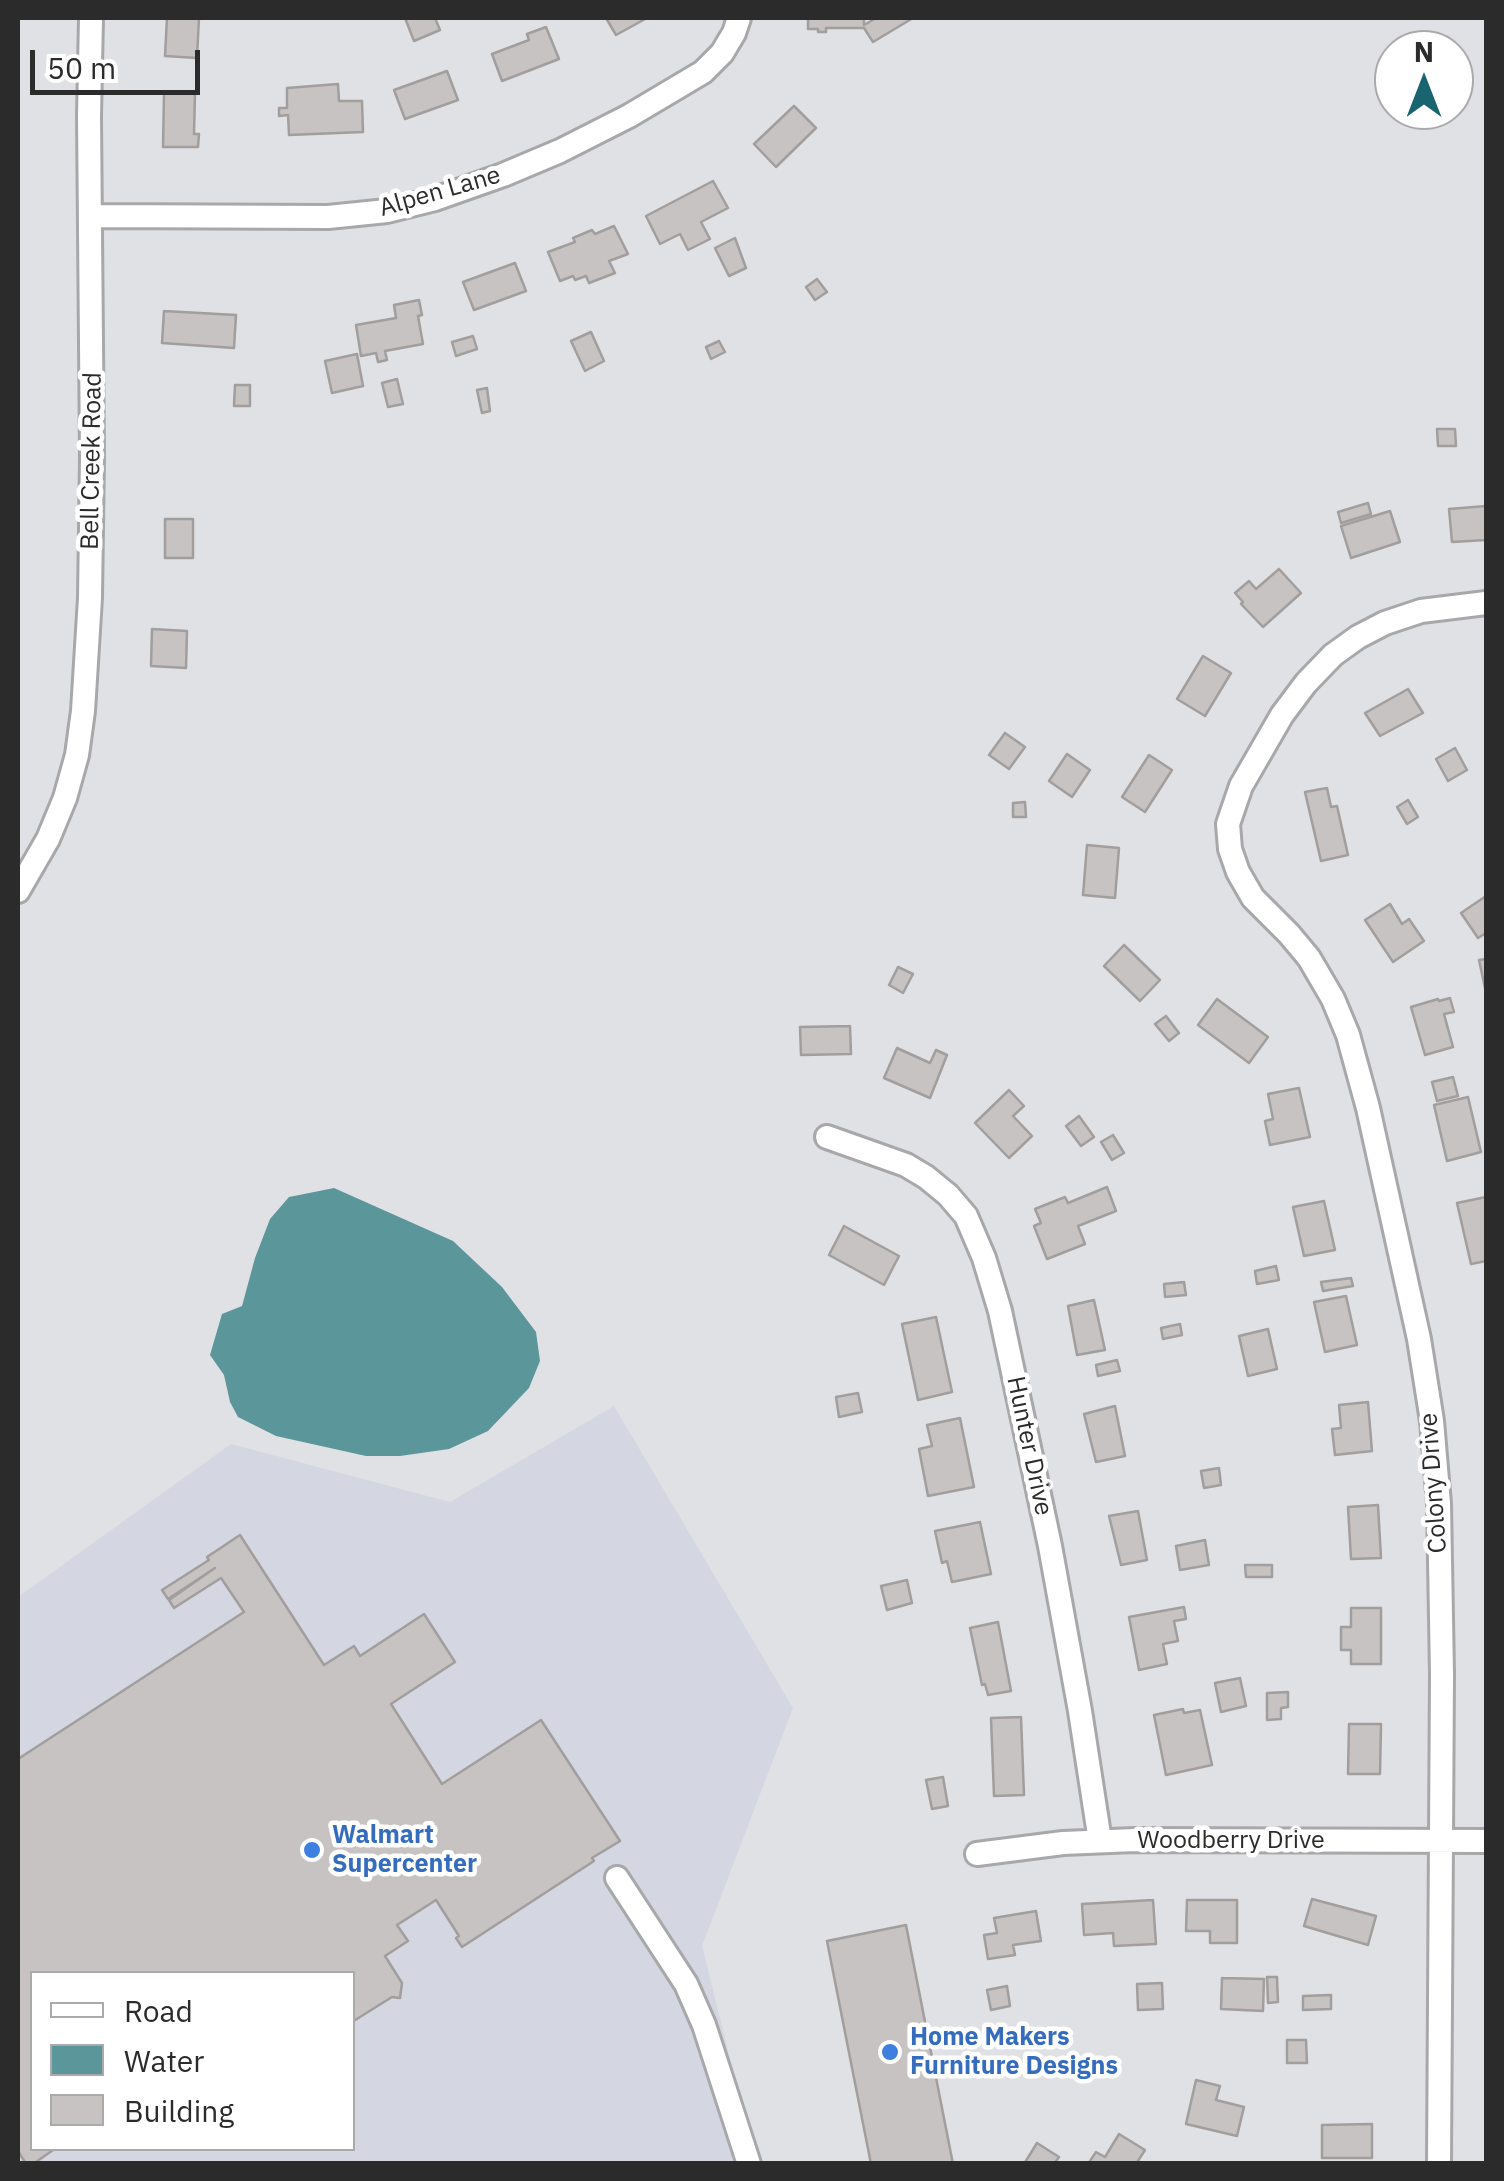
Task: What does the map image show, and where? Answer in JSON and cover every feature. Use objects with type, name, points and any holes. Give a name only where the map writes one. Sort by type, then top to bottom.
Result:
[{"type":"street","name":"Bell Creek Road","points":[[18,891],[48,839],[65,798],[83,712],[92,510],[91,18]]},
{"type":"street","name":"Alpen Lane","points":[[91,216],[328,218],[387,211],[435,199],[503,176],[629,116],[702,72],[722,53],[739,20]]},
{"type":"street","name":"Colony Drive","points":[[1439,2164],[1442,1674],[1439,1504],[1432,1421],[1419,1339],[1348,1034],[1333,998],[1309,958],[1253,898],[1238,872],[1230,849],[1228,824],[1241,786],[1282,714],[1333,656],[1385,623],[1421,611],[1486,602]]},
{"type":"street","name":"Hunter Drive","points":[[827,1138],[926,1177],[948,1194],[966,1216],[984,1258],[1000,1312],[1050,1546],[1100,1841]]},
{"type":"street","name":"Woodberry Drive","points":[[977,1854],[1100,1841],[1486,1841]]},
{"type":"street","points":[[617,1878],[686,1984],[704,2024],[749,2164]]},
{"type":"shaded area","points":[[614,1406],[793,1708],[702,1946],[756,2163],[18,2163],[18,1597],[231,1444],[450,1502]]},
{"type":"water","points":[[334,1188],[453,1241],[502,1287],[536,1332],[540,1361],[529,1388],[488,1431],[449,1449],[366,1456],[276,1436],[238,1417],[224,1375],[210,1355],[222,1314],[242,1306],[270,1219],[289,1197]]},
{"type":"building","points":[[167,18],[199,18],[197,58],[165,56]]},
{"type":"building","points":[[405,18],[435,18],[440,30],[414,41]]},
{"type":"building","points":[[606,18],[647,18],[616,35]]},
{"type":"building","points":[[808,18],[864,18],[864,25],[876,18],[913,18],[873,42],[864,28],[826,28],[826,32],[808,29]]},
{"type":"building","points":[[546,27],[559,59],[502,81],[492,54],[529,40],[527,34]]},
{"type":"building","points":[[447,71],[458,100],[405,119],[394,90]]},
{"type":"building","points":[[338,84],[339,101],[362,101],[363,132],[289,135],[288,115],[279,116],[279,108],[287,108],[287,88]]},
{"type":"building","points":[[164,93],[195,93],[194,134],[199,134],[198,147],[163,147]]},
{"type":"building","points":[[794,106],[816,128],[776,167],[754,144]]},
{"type":"building","points":[[713,181],[728,208],[701,222],[710,239],[688,250],[680,234],[660,244],[646,216]]},
{"type":"building","points":[[614,226],[628,254],[609,261],[615,273],[589,283],[586,276],[560,281],[548,252],[575,242],[573,238],[592,230],[595,234]]},
{"type":"building","points":[[735,238],[746,268],[729,276],[715,248]]},
{"type":"building","points":[[515,263],[526,291],[474,310],[463,282]]},
{"type":"building","points":[[817,279],[827,292],[815,300],[806,287]]},
{"type":"building","points":[[419,300],[423,344],[385,351],[387,360],[378,362],[376,353],[361,356],[356,325],[396,318],[394,305]]},
{"type":"building","points":[[164,311],[236,315],[234,348],[162,343]]},
{"type":"building","points":[[591,332],[604,361],[585,371],[571,341]]},
{"type":"building","points":[[473,336],[477,349],[456,356],[452,342]]},
{"type":"building","points":[[719,341],[725,352],[711,359],[706,347]]},
{"type":"building","points":[[357,354],[363,386],[332,393],[325,361]]},
{"type":"building","points":[[397,379],[403,404],[388,407],[382,383]]},
{"type":"building","points":[[235,385],[250,385],[250,406],[234,406]]},
{"type":"building","points":[[487,388],[490,411],[482,413],[477,390]]},
{"type":"building","points":[[1437,429],[1455,429],[1456,446],[1438,446]]},
{"type":"building","points":[[1368,503],[1371,514],[1341,523],[1338,512]]},
{"type":"building","points":[[1486,506],[1486,540],[1452,542],[1449,509]]},
{"type":"building","points":[[1390,511],[1400,542],[1351,558],[1341,526]]},
{"type":"building","points":[[165,519],[193,519],[193,558],[165,558]]},
{"type":"building","points":[[1279,569],[1301,593],[1263,627],[1235,593],[1249,581],[1256,589]]},
{"type":"building","points":[[152,629],[187,631],[186,668],[151,666]]},
{"type":"building","points":[[1203,656],[1231,673],[1205,716],[1177,699]]},
{"type":"building","points":[[1408,689],[1423,713],[1380,736],[1365,713]]},
{"type":"building","points":[[1005,733],[1025,747],[1009,769],[989,755]]},
{"type":"building","points":[[1455,748],[1467,770],[1448,781],[1436,759]]},
{"type":"building","points":[[1067,754],[1090,770],[1072,797],[1049,781]]},
{"type":"building","points":[[1149,755],[1172,770],[1145,812],[1122,797]]},
{"type":"building","points":[[1327,788],[1331,807],[1337,806],[1348,855],[1321,861],[1305,792]]},
{"type":"building","points":[[1408,800],[1418,817],[1407,824],[1397,807]]},
{"type":"building","points":[[1025,802],[1026,817],[1013,817],[1013,803]]},
{"type":"building","points":[[1087,845],[1119,848],[1115,898],[1083,895]]},
{"type":"building","points":[[1486,896],[1486,933],[1478,938],[1461,913]]},
{"type":"building","points":[[1390,904],[1402,924],[1409,919],[1424,941],[1393,962],[1365,920]]},
{"type":"building","points":[[1124,945],[1160,980],[1140,1001],[1104,966]]},
{"type":"building","points":[[1486,959],[1486,987],[1485,988],[1479,960]]},
{"type":"building","points":[[898,967],[913,974],[903,993],[889,985]]},
{"type":"building","points":[[1450,998],[1454,1012],[1444,1014],[1453,1047],[1425,1055],[1411,1007]]},
{"type":"building","points":[[1217,999],[1268,1037],[1249,1063],[1198,1025]]},
{"type":"building","points":[[1166,1016],[1179,1033],[1169,1041],[1155,1024]]},
{"type":"building","points":[[850,1026],[851,1054],[801,1055],[800,1027]]},
{"type":"building","points":[[897,1048],[930,1063],[936,1050],[947,1055],[930,1098],[884,1078]]},
{"type":"building","points":[[1453,1077],[1458,1096],[1437,1101],[1432,1082]]},
{"type":"building","points":[[1299,1088],[1310,1137],[1270,1145],[1265,1121],[1273,1119],[1268,1094]]},
{"type":"building","points":[[1009,1090],[1024,1106],[1013,1116],[1032,1136],[1009,1158],[975,1123]]},
{"type":"building","points":[[1468,1097],[1481,1152],[1447,1161],[1434,1105]]},
{"type":"building","points":[[1079,1116],[1094,1137],[1081,1146],[1066,1126]]},
{"type":"building","points":[[1113,1135],[1124,1153],[1112,1160],[1101,1142]]},
{"type":"building","points":[[1107,1187],[1116,1211],[1078,1226],[1085,1244],[1047,1259],[1034,1226],[1041,1223],[1035,1209],[1065,1197],[1068,1203]]},
{"type":"building","points":[[1486,1197],[1486,1261],[1471,1264],[1457,1203]]},
{"type":"building","points":[[1324,1201],[1335,1250],[1304,1256],[1293,1207]]},
{"type":"building","points":[[844,1226],[899,1256],[884,1285],[829,1255]]},
{"type":"building","points":[[1276,1266],[1279,1280],[1257,1284],[1255,1271]]},
{"type":"building","points":[[1351,1278],[1353,1286],[1323,1291],[1321,1282]]},
{"type":"building","points":[[1184,1282],[1186,1295],[1165,1297],[1164,1284]]},
{"type":"building","points":[[1346,1296],[1357,1345],[1325,1352],[1314,1302]]},
{"type":"building","points":[[1094,1300],[1105,1350],[1077,1355],[1068,1306]]},
{"type":"building","points":[[936,1317],[952,1392],[918,1400],[902,1324]]},
{"type":"building","points":[[1180,1324],[1182,1335],[1163,1339],[1161,1328]]},
{"type":"building","points":[[1268,1329],[1277,1369],[1248,1376],[1239,1336]]},
{"type":"building","points":[[1117,1360],[1120,1371],[1098,1376],[1096,1365]]},
{"type":"building","points":[[858,1393],[862,1412],[839,1417],[836,1397]]},
{"type":"building","points":[[1368,1402],[1372,1451],[1335,1455],[1332,1429],[1341,1428],[1339,1405]]},
{"type":"building","points":[[1115,1406],[1125,1456],[1096,1462],[1084,1414]]},
{"type":"building","points":[[960,1418],[974,1487],[928,1496],[919,1449],[932,1446],[927,1425]]},
{"type":"building","points":[[1219,1468],[1221,1485],[1204,1488],[1201,1471]]},
{"type":"building","points":[[1378,1505],[1381,1558],[1351,1559],[1348,1507]]},
{"type":"building","points":[[1138,1511],[1147,1560],[1121,1565],[1109,1516]]},
{"type":"building","points":[[980,1522],[991,1574],[952,1582],[947,1561],[942,1563],[935,1531]]},
{"type":"building","name":"Walmart Supercenter","points":[[240,1535],[324,1665],[354,1646],[360,1656],[424,1614],[455,1662],[391,1704],[442,1784],[541,1720],[620,1841],[462,1947],[436,1900],[397,1925],[408,1941],[385,1956],[402,1983],[400,1998],[392,1997],[355,2020],[355,1971],[30,1971],[30,2151],[52,2151],[33,2164],[26,2164],[18,2151],[18,1759],[244,1612],[221,1578],[174,1608],[169,1600],[215,1568],[168,1599],[162,1590],[209,1560],[207,1557]]},
{"type":"building","points":[[1205,1540],[1209,1565],[1180,1570],[1176,1546]]},
{"type":"building","points":[[1245,1565],[1272,1565],[1272,1577],[1246,1577]]},
{"type":"building","points":[[907,1580],[912,1603],[887,1610],[881,1586]]},
{"type":"building","points":[[1184,1607],[1186,1619],[1174,1621],[1178,1641],[1163,1644],[1167,1664],[1139,1670],[1129,1617]]},
{"type":"building","points":[[1351,1608],[1381,1608],[1381,1664],[1351,1664],[1351,1650],[1341,1650],[1341,1627],[1351,1627]]},
{"type":"building","points":[[998,1622],[1011,1691],[988,1695],[985,1684],[982,1685],[970,1628]]},
{"type":"building","points":[[1240,1678],[1246,1706],[1221,1712],[1215,1683]]},
{"type":"building","points":[[1288,1692],[1288,1707],[1281,1708],[1281,1719],[1267,1720],[1267,1693]]},
{"type":"building","points":[[1183,1709],[1184,1713],[1200,1710],[1212,1765],[1166,1775],[1154,1715]]},
{"type":"building","points":[[1021,1717],[1024,1795],[994,1796],[991,1718]]},
{"type":"building","points":[[1349,1724],[1381,1724],[1380,1774],[1348,1774]]},
{"type":"building","points":[[943,1777],[948,1806],[932,1809],[926,1780]]},
{"type":"building","points":[[1312,1899],[1376,1916],[1368,1945],[1304,1926]]},
{"type":"building","points":[[1153,1900],[1156,1944],[1114,1946],[1113,1933],[1084,1935],[1082,1904]]},
{"type":"building","points":[[1187,1900],[1237,1900],[1237,1943],[1210,1943],[1210,1931],[1186,1931]]},
{"type":"building","points":[[1036,1911],[1041,1941],[1013,1945],[1015,1955],[988,1959],[984,1935],[997,1933],[994,1918]]},
{"type":"building","name":"Home Makers Furniture Designs","points":[[906,1925],[953,2164],[871,2164],[827,1941]]},
{"type":"building","points":[[1267,1977],[1277,1977],[1278,2002],[1268,2003]]},
{"type":"building","points":[[1222,1978],[1264,1979],[1263,2011],[1221,2009]]},
{"type":"building","points":[[1162,1983],[1163,2009],[1138,2010],[1137,1984]]},
{"type":"building","points":[[1007,1986],[1010,2006],[991,2010],[987,1990]]},
{"type":"building","points":[[1331,1995],[1331,2009],[1303,2010],[1303,1996]]},
{"type":"building","points":[[1287,2040],[1306,2040],[1307,2063],[1287,2063]]},
{"type":"building","points":[[1196,2080],[1220,2086],[1216,2100],[1244,2107],[1237,2136],[1186,2124]]},
{"type":"building","points":[[1372,2124],[1372,2158],[1322,2158],[1322,2125]]},
{"type":"building","points":[[1119,2134],[1145,2150],[1136,2164],[1088,2164],[1096,2152],[1105,2157]]},
{"type":"building","points":[[1037,2143],[1059,2157],[1054,2164],[1024,2164]]},
{"type":"place","name":"Walmart Supercenter","points":[[312,1850]]},
{"type":"place","name":"Home Makers Furniture Designs","points":[[890,2052]]}]
